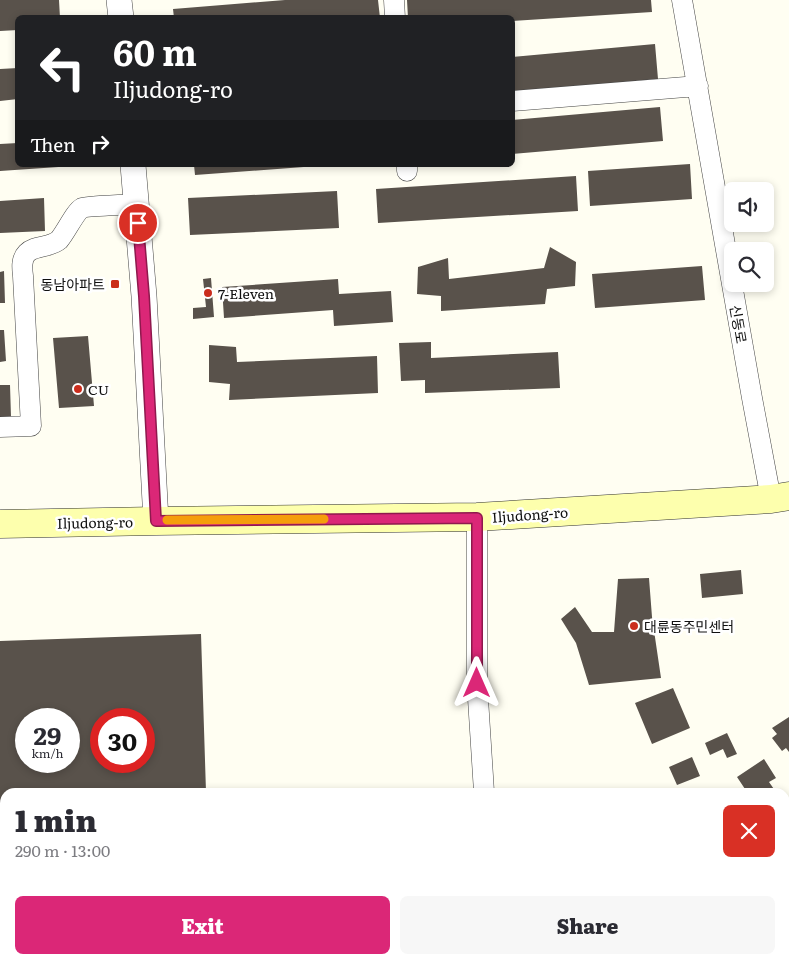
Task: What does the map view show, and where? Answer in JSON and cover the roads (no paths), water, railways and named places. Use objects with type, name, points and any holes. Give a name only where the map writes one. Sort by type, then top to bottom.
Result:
[{"type":"main road","name":"Iljudong-ro","points":[[0,524],[477,518],[780,498]]},
{"type":"street","points":[[119,0],[121,15]]},
{"type":"street","points":[[394,0],[395,15]]},
{"type":"street","name":"신동로","points":[[682,0],[752,398],[780,498]]},
{"type":"street","points":[[515,101],[698,86]]},
{"type":"street","points":[[133,167],[144,296],[156,521]]},
{"type":"street","points":[[0,427],[31,426],[22,267],[26,254],[31,250],[58,241],[75,215],[82,208],[137,204]]},
{"type":"street","points":[[477,518],[477,683],[484,788]]},
{"type":"place","name":"동남아파트","points":[[115,284]]},
{"type":"place","name":"7-Eleven","points":[[208,293]]},
{"type":"place","name":"CU","points":[[78,389]]},
{"type":"place","name":"대륜동주민센터","points":[[634,626]]}]
